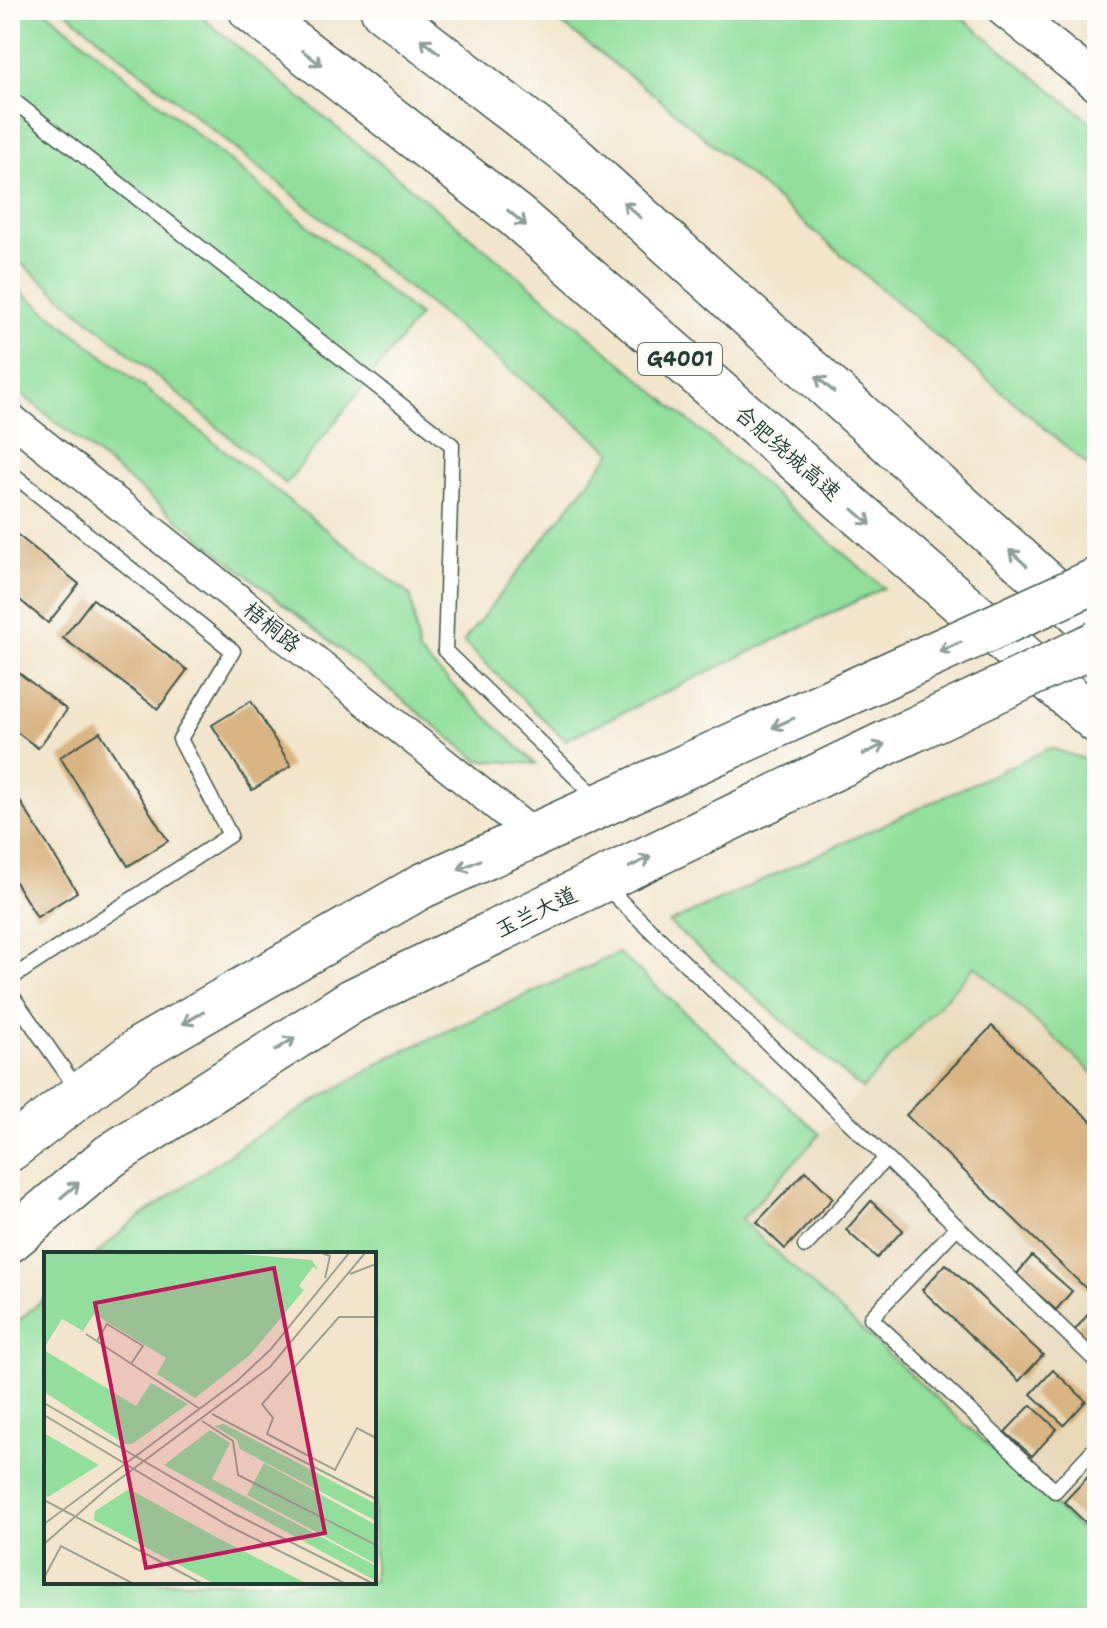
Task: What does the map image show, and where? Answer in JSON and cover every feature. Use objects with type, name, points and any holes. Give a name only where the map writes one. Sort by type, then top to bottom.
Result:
[{"type":"main road","name":"合肥绕城高速","points":[[251,10],[516,216],[1097,721]]},
{"type":"main road","points":[[383,10],[573,157],[1097,629]]},
{"type":"main road","points":[[10,1149],[141,1048],[408,894],[1097,580]]},
{"type":"main road","name":"玉兰大道","points":[[10,1240],[110,1156],[352,1001],[1097,643]]},
{"type":"street","points":[[1006,10],[1097,83]]},
{"type":"street","name":"梧桐路","points":[[10,418],[534,835]]},
{"type":"lane","points":[[10,98],[452,445],[445,651],[603,804]]},
{"type":"lane","points":[[10,472],[233,651],[180,739],[230,835],[10,979]]},
{"type":"lane","points":[[600,881],[1097,1362]]},
{"type":"lane","points":[[10,993],[81,1094]]},
{"type":"lane","points":[[805,1246],[886,1158]]},
{"type":"lane","points":[[957,1227],[871,1318],[1055,1491],[1097,1446]]},
{"type":"shaded area","points":[[975,966],[1097,1077],[1097,1545],[741,1220]]},
{"type":"green space","points":[[10,10],[45,10],[419,316],[286,484],[10,254]]},
{"type":"green space","points":[[64,10],[193,10],[549,301],[884,588],[565,740],[463,642],[612,452]]},
{"type":"green space","points":[[544,10],[952,10],[1097,127],[1097,473],[658,98]]},
{"type":"green space","points":[[10,283],[411,596],[419,653],[536,764],[478,760],[10,385]]},
{"type":"green space","points":[[1050,748],[1087,760],[1097,770],[1097,1077],[975,966],[862,1089],[669,923]]},
{"type":"green space","points":[[619,953],[820,1134],[741,1220],[1097,1545],[1097,1618],[10,1618],[10,1328],[44,1299],[44,1584],[376,1584],[376,1252],[98,1252],[130,1224],[245,1143],[388,1058]]},
{"type":"building","points":[[10,529],[79,584],[48,623],[10,592]]},
{"type":"building","points":[[93,599],[187,670],[158,709],[63,638]]},
{"type":"building","points":[[10,666],[67,710],[38,748],[10,727]]},
{"type":"building","points":[[251,701],[291,766],[252,790],[212,725]]},
{"type":"building","points":[[100,732],[168,841],[128,866],[60,757]]},
{"type":"building","points":[[10,785],[77,892],[37,917],[10,874]]},
{"type":"building","points":[[992,1026],[1097,1127],[1097,1299],[906,1115]]},
{"type":"building","points":[[806,1171],[833,1198],[785,1249],[757,1222]]},
{"type":"building","points":[[871,1201],[903,1230],[877,1258],[846,1230]]},
{"type":"building","points":[[1032,1256],[1072,1291],[1056,1310],[1016,1275]]},
{"type":"building","points":[[946,1264],[1043,1355],[1019,1381],[922,1290]]},
{"type":"building","points":[[1090,1312],[1097,1319],[1097,1351],[1074,1331]]},
{"type":"building","points":[[1053,1370],[1086,1401],[1064,1425],[1031,1394]]},
{"type":"building","points":[[1031,1405],[1057,1429],[1032,1456],[1005,1432]]},
{"type":"building","points":[[1097,1467],[1097,1516],[1088,1525],[1064,1502]]}]
